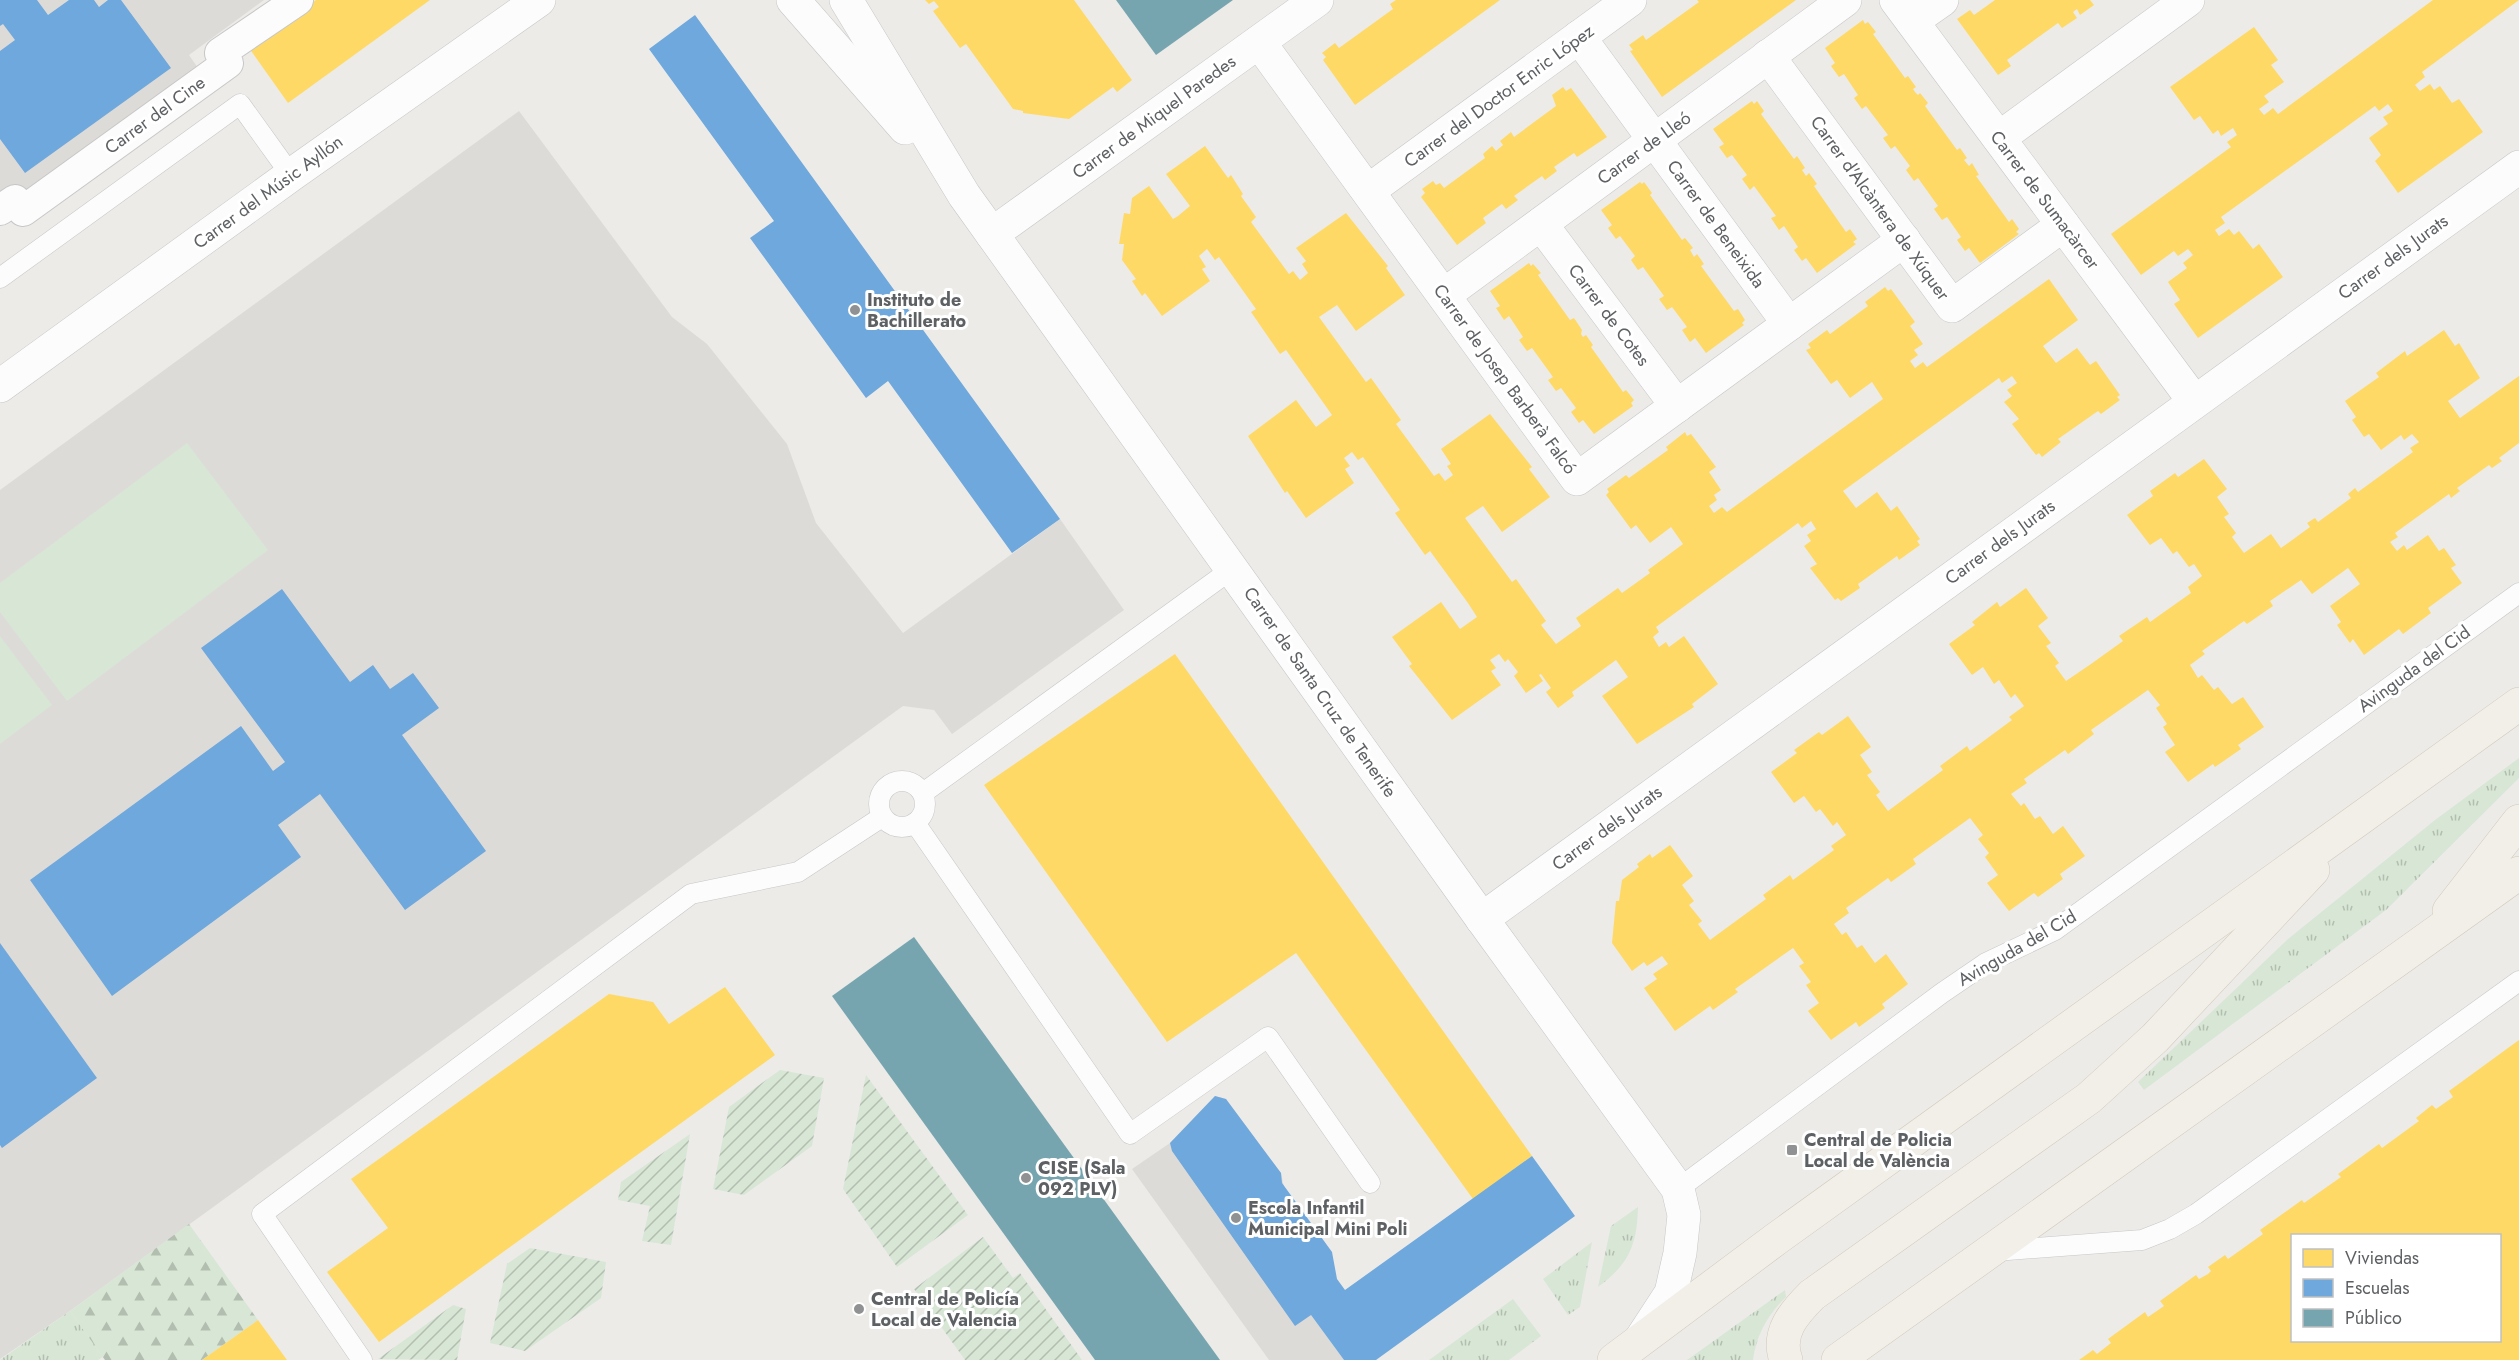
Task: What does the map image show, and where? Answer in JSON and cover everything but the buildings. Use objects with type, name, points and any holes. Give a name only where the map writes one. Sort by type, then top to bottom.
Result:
[{"type":"main road","points":[[1614,1360],[1776,1239],[2519,704]]},
{"type":"main road","points":[[1786,1360],[1785,1329],[1793,1314],[1812,1295],[2089,1098],[2155,1038],[2366,814]]},
{"type":"main road","points":[[2425,940],[2519,821]]},
{"type":"main road","points":[[1838,1360],[2519,873]]},
{"type":"street","name":"Carrer del Cine","points":[[0,210],[15,200],[22,211],[228,63],[220,53],[298,0]]},
{"type":"street","name":"Carrer del Músic Ayllón","points":[[0,386],[291,175],[539,0]]},
{"type":"street","name":"Carrer de Santa Cruz de Tenerife","points":[[793,0],[964,195]]},
{"type":"street","name":"Carrer de Santa Cruz de Tenerife","points":[[846,0],[964,195],[1482,920],[1678,1189]]},
{"type":"street","name":"Carrer de Miquel Paredes","points":[[992,234],[1317,0]]},
{"type":"street","name":"Carrer del Doctor Enric López","points":[[1368,191],[1630,0]]},
{"type":"street","name":"Carrer de Lleó","points":[[1444,295],[1845,0]]},
{"type":"street","points":[[1904,11],[1942,0]]},
{"type":"street","points":[[1999,138],[2188,0]]},
{"type":"street","name":"Carrer de Sumacàrcer","points":[[1904,11],[2194,401]]},
{"type":"street","name":"Carrer de Beneixida","points":[[1580,37],[1789,324]]},
{"type":"street","name":"Carrer de Josep Barberà Falcó","points":[[1259,42],[1577,478],[1904,240]]},
{"type":"street","name":"Carrer d'Alcàntera de Xúquer","points":[[1768,56],[1952,306],[2063,225]]},
{"type":"street","name":"Carrer dels Jurats","points":[[1482,920],[2519,167]]},
{"type":"street","name":"Carrer de Cotes","points":[[1541,224],[1677,406]]},
{"type":"street","points":[[1641,1341],[1671,1293],[1680,1253],[1683,1215],[1678,1189]]},
{"type":"lane","points":[[0,278],[240,104],[291,175]]},
{"type":"lane","points":[[922,793],[1232,569]]},
{"type":"lane","name":"Avinguda del Cid","points":[[1678,1189],[1950,987],[1986,963],[2055,930],[2519,593]]},
{"type":"lane","points":[[906,780],[915,784],[922,793],[925,808],[922,816],[915,823],[898,827],[882,817],[879,800],[888,784],[906,780]]},
{"type":"lane","points":[[362,1360],[262,1214],[691,894],[798,872],[882,817]]},
{"type":"lane","points":[[915,823],[1130,1134],[1268,1036],[1370,1183]]},
{"type":"lane","points":[[1989,1252],[2119,1243],[2142,1240],[2170,1229],[2196,1214],[2519,981]]},
{"type":"shaded area","points":[[0,0],[264,0],[189,55],[198,68],[22,195],[14,185],[0,195]]},
{"type":"shaded area","points":[[519,111],[672,317],[707,344],[787,444],[816,523],[903,633],[1060,519],[1124,610],[952,734],[934,710],[903,706],[70,1311],[0,1359],[0,490]]},
{"type":"shaded area","name":"Escola Infantil Municipal Mini Poli","points":[[1215,1096],[1226,1099],[1281,1173],[1311,1315],[1344,1360],[1269,1360],[1132,1169],[1170,1143]]},
{"type":"green space","points":[[187,443],[268,550],[67,701],[0,612],[0,583]]},
{"type":"green space","points":[[0,636],[52,705],[0,744]]},
{"type":"green space","points":[[2519,758],[2519,778],[2386,910],[2144,1090],[2138,1082],[2288,939],[2435,820]]},
{"type":"green space","points":[[780,1070],[824,1078],[812,1146],[744,1195],[713,1189],[729,1107]]},
{"type":"green space","points":[[866,1075],[968,1215],[897,1267],[843,1189]]},
{"type":"green space","points":[[690,1134],[671,1245],[642,1241],[650,1206],[618,1200],[621,1182]]},
{"type":"green space","points":[[1638,1207],[1636,1232],[1629,1253],[1609,1279],[1598,1287],[1611,1226]]},
{"type":"green space","points":[[189,1224],[258,1320],[202,1360],[105,1360],[70,1311]]},
{"type":"green space","points":[[983,1237],[1013,1278],[1020,1273],[1082,1360],[965,1360],[914,1289]]},
{"type":"green space","points":[[1592,1242],[1580,1307],[1568,1315],[1543,1279]]},
{"type":"green space","points":[[530,1248],[606,1262],[601,1298],[525,1351],[490,1343],[507,1264]]},
{"type":"green space","points":[[1785,1290],[1786,1297],[1768,1318],[1760,1334],[1753,1360],[1687,1360]]},
{"type":"green space","points":[[1513,1299],[1541,1336],[1509,1360],[1429,1360]]},
{"type":"green space","points":[[453,1305],[466,1309],[457,1360],[378,1359]]},
{"type":"green space","points":[[70,1311],[103,1357],[98,1360],[0,1360]]},
{"type":"place","name":"Instituto de Bachillerato","points":[[855,310]]},
{"type":"place","name":"Central de Policia Local de València","points":[[1792,1150]]},
{"type":"place","name":"CISE (Sala 092 PLV)","points":[[1026,1178]]},
{"type":"place","name":"Escola Infantil Municipal Mini Poli","points":[[1236,1218]]},
{"type":"place","name":"Central de Policía Local de Valencia","points":[[859,1309]]}]
